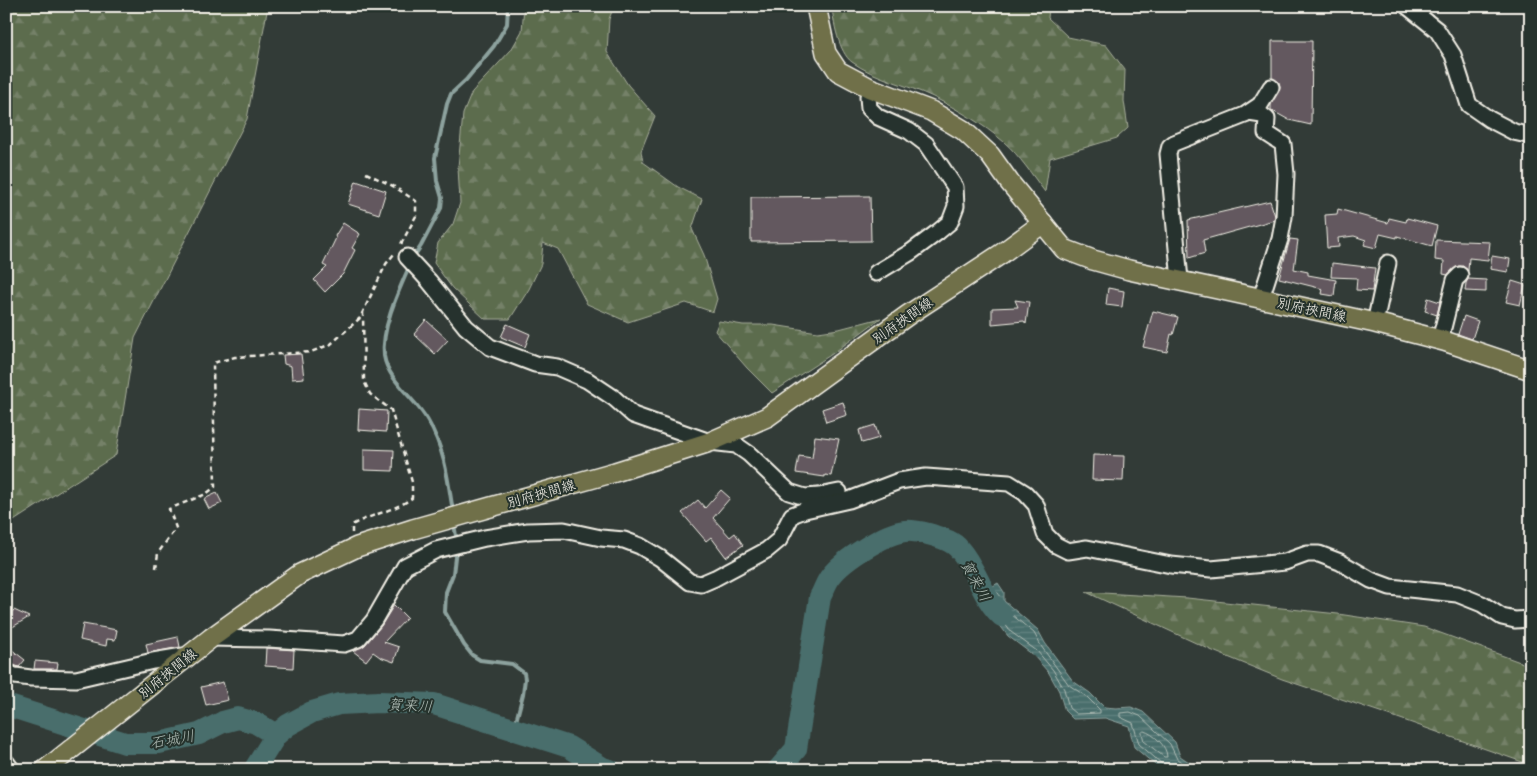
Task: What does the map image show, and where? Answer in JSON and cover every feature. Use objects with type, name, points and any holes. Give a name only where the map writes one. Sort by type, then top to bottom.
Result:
[{"type":"main road","name":"別府挾間線","points":[[816,6],[826,53],[838,70],[870,88],[931,111],[963,130],[990,155],[1010,183],[1064,249],[1093,260],[1375,323],[1440,340],[1531,370]]},
{"type":"main road","name":"別府挾間線","points":[[45,770],[211,638],[300,574],[357,547],[413,529],[615,472],[710,442],[767,417],[908,315],[1043,224]]},
{"type":"street","points":[[1407,6],[1437,30],[1454,55],[1469,105],[1489,119],[1514,132],[1531,136]]},
{"type":"street","points":[[1180,280],[1168,154],[1170,146],[1249,113],[1260,105],[1270,87]]},
{"type":"street","points":[[870,88],[868,97],[869,108],[878,117],[909,131],[926,144],[955,187],[956,206],[950,222],[910,252],[876,273]]},
{"type":"street","points":[[1249,113],[1262,115],[1267,118],[1266,133],[1283,144],[1285,151],[1284,217],[1280,239],[1261,298]]},
{"type":"street","points":[[407,257],[466,327],[490,347],[535,364],[557,367],[587,380],[614,398],[633,415],[710,442],[736,445],[749,454],[789,492],[805,497],[846,490],[873,489]]},
{"type":"street","points":[[1375,323],[1388,263]]},
{"type":"street","points":[[1440,340],[1455,280],[1460,275]]},
{"type":"street","points":[[211,638],[269,639],[344,644],[358,639],[374,620],[405,566],[436,550],[485,538],[528,531],[564,530],[601,538],[624,540],[640,546],[660,558],[690,582],[701,584],[767,550],[778,540],[792,515],[805,510],[849,500],[873,489],[899,481],[926,477],[1009,483],[1026,493],[1036,506],[1045,534],[1056,545],[1068,551],[1087,548],[1171,565],[1210,569],[1286,562],[1306,554],[1319,554],[1340,562],[1371,580],[1390,587],[1457,594],[1482,604],[1502,617],[1515,620],[1531,619]]},
{"type":"street","points":[[6,672],[15,676],[31,678],[76,679],[153,661],[189,656]]},
{"type":"path","points":[[156,568],[158,553],[176,528],[169,509],[206,494],[215,487],[213,363],[235,357],[311,352],[331,344],[360,318],[386,264],[401,245],[416,216],[416,201],[393,186],[366,173]]},
{"type":"path","points":[[352,534],[352,525],[364,518],[405,503],[412,498],[412,482],[391,410],[370,394],[364,381],[363,310]]},
{"type":"green space","points":[[6,6],[268,6],[247,119],[135,338],[116,455],[6,526]]},
{"type":"green space","points":[[524,6],[614,6],[609,19],[607,52],[628,85],[655,116],[641,151],[643,162],[678,187],[702,199],[692,229],[704,255],[717,299],[713,312],[686,303],[628,322],[587,304],[558,249],[543,243],[541,264],[529,289],[510,319],[485,319],[452,288],[434,263],[438,243],[453,224],[460,203],[458,167],[463,114],[472,92],[511,50],[522,31]]},
{"type":"green space","points":[[832,6],[1049,6],[1048,18],[1068,37],[1106,45],[1125,70],[1124,101],[1128,128],[1117,138],[1050,158],[1045,192],[1010,147],[979,123],[933,97],[870,73],[847,58],[835,28]]},
{"type":"green space","points":[[881,318],[832,354],[772,393],[715,331],[719,321],[743,325],[773,325],[818,332],[839,329]]},
{"type":"green space","points":[[1086,592],[1187,598],[1338,614],[1424,627],[1531,666],[1531,765],[1282,679],[1213,651]]},
{"type":"water","points":[[998,583],[1004,592],[1004,601],[1038,630],[1045,643],[1073,681],[1090,693],[1104,707],[1131,707],[1143,712],[1175,742],[1180,756],[1201,770],[1161,770],[1134,747],[1129,726],[1105,718],[1073,719],[1065,711],[1059,691],[1049,673],[1033,655],[1008,636],[986,607],[980,594]]},
{"type":"building","points":[[1272,41],[1312,41],[1311,125],[1289,120],[1271,110],[1271,104],[1280,87],[1279,82],[1272,78]]},
{"type":"building","points":[[356,181],[386,191],[379,214],[348,204]]},
{"type":"building","points":[[870,196],[871,241],[751,242],[751,197]]},
{"type":"building","points":[[1270,201],[1275,216],[1274,220],[1203,240],[1205,253],[1189,258],[1188,220]]},
{"type":"building","points":[[1338,209],[1388,223],[1389,218],[1406,222],[1407,218],[1437,226],[1432,246],[1397,236],[1397,238],[1380,234],[1376,248],[1364,245],[1366,240],[1354,236],[1338,238],[1339,247],[1327,248],[1325,215],[1337,214]]},
{"type":"building","points":[[343,223],[360,234],[352,248],[355,250],[343,274],[325,292],[314,280],[327,267],[323,265],[336,238],[335,236]]},
{"type":"building","points":[[1290,239],[1298,240],[1294,269],[1308,272],[1308,275],[1336,280],[1334,296],[1322,294],[1323,289],[1279,278]]},
{"type":"building","points":[[1436,240],[1490,242],[1488,260],[1469,258],[1468,271],[1463,266],[1458,266],[1448,275],[1443,274],[1444,261],[1435,260]]},
{"type":"building","points":[[1492,256],[1510,259],[1508,272],[1490,269]]},
{"type":"building","points":[[1332,263],[1375,268],[1372,291],[1356,290],[1357,278],[1331,277]]},
{"type":"building","points":[[1468,279],[1486,280],[1486,292],[1465,291]]},
{"type":"building","points":[[1512,281],[1525,285],[1520,305],[1506,302]]},
{"type":"building","points":[[1108,288],[1124,291],[1122,307],[1106,305]]},
{"type":"building","points":[[1428,298],[1440,302],[1437,315],[1425,311]]},
{"type":"building","points":[[1015,300],[1029,302],[1026,324],[1024,321],[992,324],[992,308],[1018,307]]},
{"type":"building","points":[[1153,311],[1178,317],[1173,335],[1171,334],[1167,352],[1143,347]]},
{"type":"building","points":[[1464,316],[1478,321],[1472,339],[1458,334]]},
{"type":"building","points":[[426,320],[448,340],[435,354],[414,334]]},
{"type":"building","points":[[507,324],[530,334],[525,347],[501,337]]},
{"type":"building","points":[[301,354],[304,378],[292,379],[291,366],[284,364],[283,355]]},
{"type":"building","points":[[843,402],[847,415],[826,422],[822,409]]},
{"type":"building","points":[[359,409],[387,411],[386,432],[358,430]]},
{"type":"building","points":[[875,425],[879,438],[862,443],[859,430]]},
{"type":"building","points":[[815,436],[839,439],[831,476],[825,475],[825,477],[796,473],[799,456],[812,458]]},
{"type":"building","points":[[364,449],[394,450],[393,471],[364,470]]},
{"type":"building","points":[[1093,455],[1124,456],[1123,481],[1092,480]]},
{"type":"building","points":[[721,490],[730,498],[713,518],[730,537],[735,533],[743,545],[726,557],[711,537],[706,541],[682,513],[698,500],[705,508]]},
{"type":"building","points":[[217,493],[222,503],[209,509],[204,499]]},
{"type":"building","points":[[394,605],[407,618],[384,642],[399,647],[394,662],[380,657],[373,652],[366,661],[353,651],[365,645],[381,626]]},
{"type":"building","points":[[14,610],[29,617],[6,631],[6,618]]},
{"type":"building","points":[[83,624],[117,630],[115,640],[107,639],[106,646],[80,640]]},
{"type":"building","points":[[178,637],[180,647],[148,653],[146,644]]},
{"type":"building","points":[[266,648],[294,650],[293,668],[265,666]]},
{"type":"building","points":[[11,649],[25,660],[19,667],[6,662],[6,656]]},
{"type":"building","points":[[35,661],[58,663],[57,669],[34,669]]},
{"type":"building","points":[[223,682],[228,700],[206,705],[201,687]]},
{"type":"waterway","points":[[413,258],[441,208],[442,198],[437,181],[435,158],[447,104],[451,94],[466,80],[494,46],[507,24],[508,6]]},
{"type":"waterway","points":[[410,265],[388,321],[385,333],[384,356],[391,374],[423,413],[434,432],[445,465],[453,512]]},
{"type":"waterway","points":[[454,524],[457,542]]},
{"type":"waterway","name":"賀来川","points":[[778,770],[796,749],[820,597],[831,576],[854,555],[876,542],[905,531],[932,535],[947,540],[956,546],[971,565],[989,601],[1002,616]]},
{"type":"waterway","points":[[456,549],[453,574],[446,592],[445,612],[472,655],[480,660],[512,664],[524,673],[523,694],[514,729]]},
{"type":"waterway","name":"賀来川","points":[[254,770],[276,735],[288,725],[312,712],[339,704],[379,702],[434,704],[569,747],[603,768],[610,770]]},
{"type":"waterway","name":"石城川","points":[[6,705],[125,743],[159,743],[199,734],[223,722],[238,718],[256,723],[276,735]]}]
